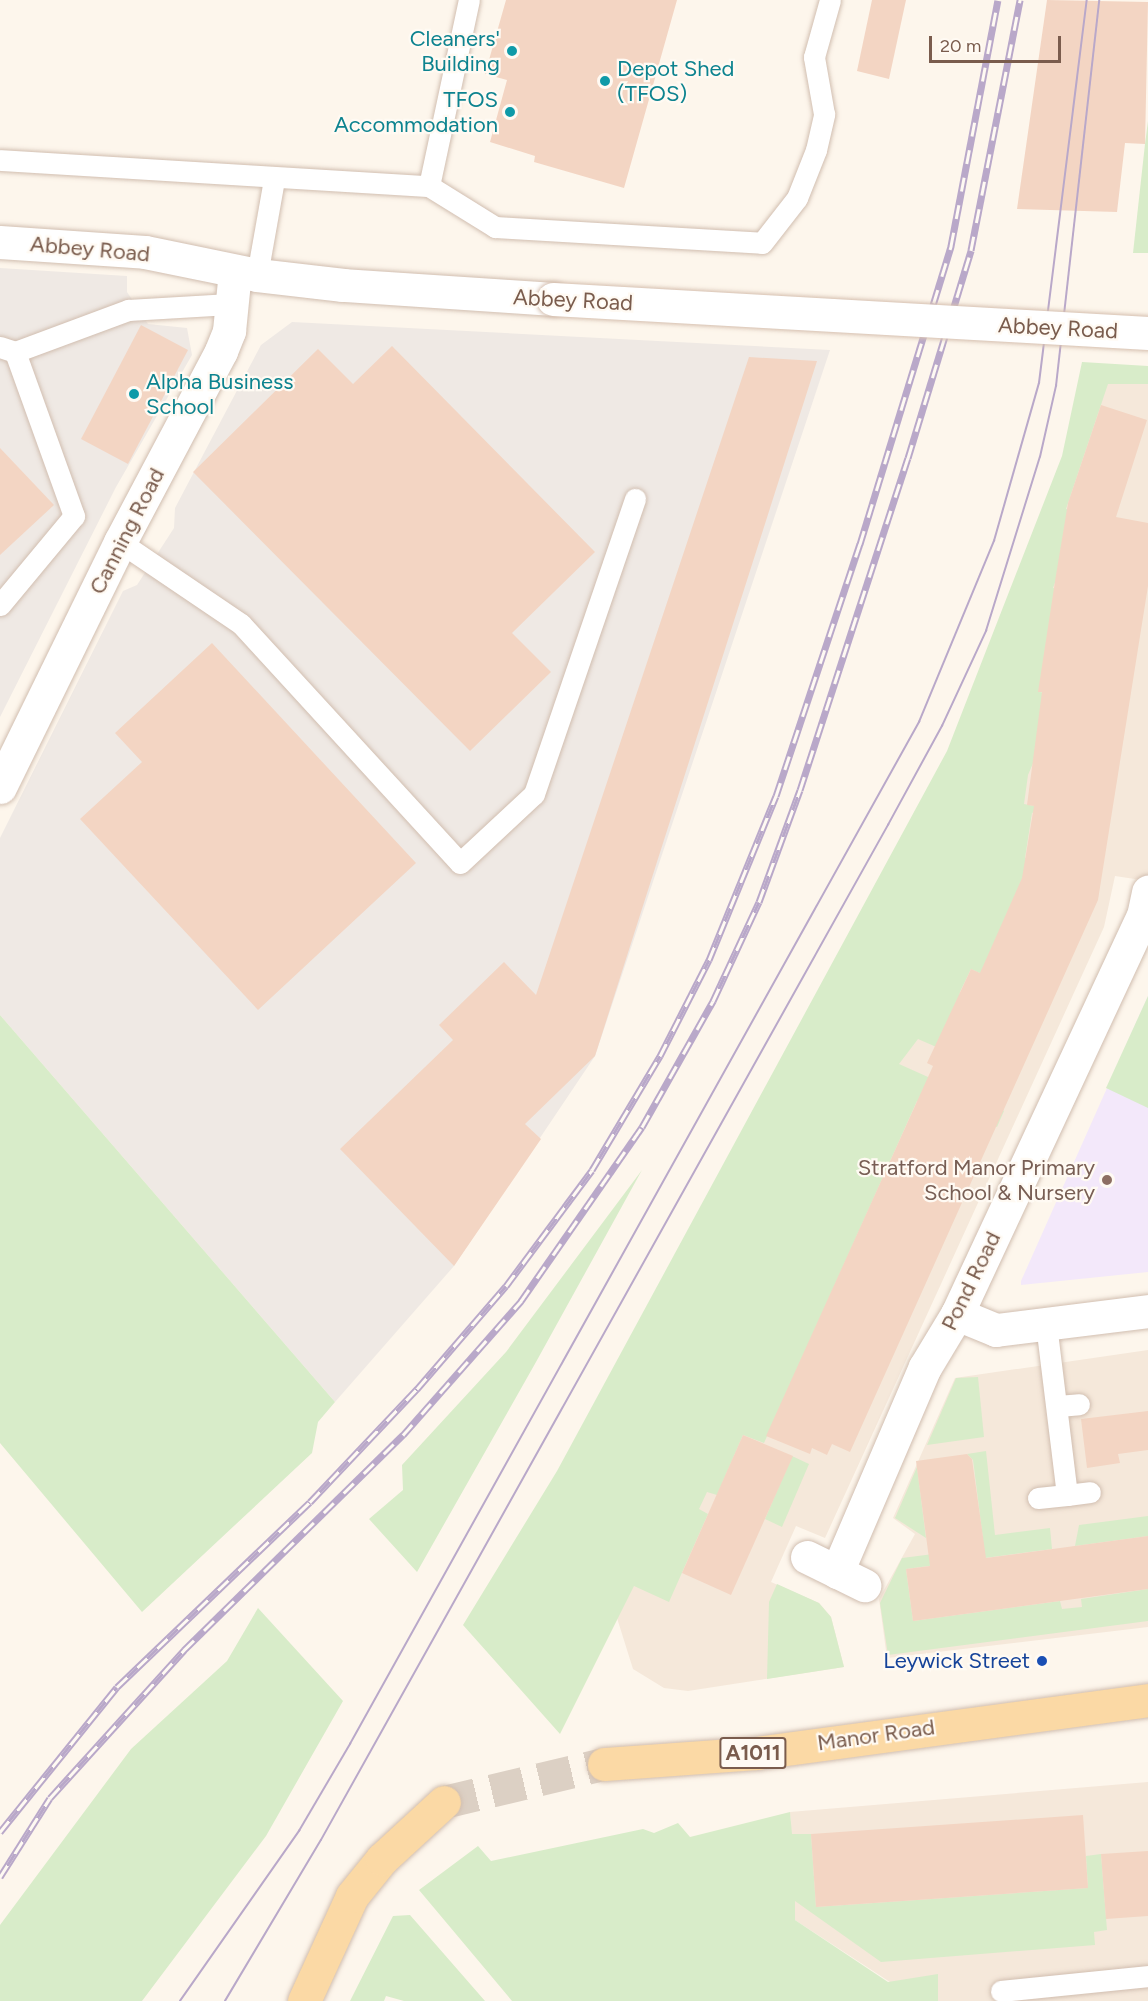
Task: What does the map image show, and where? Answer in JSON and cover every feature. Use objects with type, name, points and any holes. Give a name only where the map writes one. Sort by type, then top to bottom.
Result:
[{"type":"main road","name":"Manor Road","points":[[604,1764],[757,1753],[1148,1700]]},
{"type":"main road","points":[[304,2001],[352,1896],[382,1859],[444,1802]]},
{"type":"street","name":"Abbey Road","points":[[0,242],[145,252],[246,273],[432,293],[554,298],[1148,333]]},
{"type":"street","name":"Canning Road","points":[[0,787],[120,542],[221,351],[229,330],[230,304],[246,273]]},
{"type":"street","name":"Pond Road","points":[[807,1557],[851,1579],[926,1366],[957,1314],[1146,908]]},
{"type":"street","points":[[957,1314],[996,1330],[1148,1311]]},
{"type":"lane","points":[[429,186],[469,0]]},
{"type":"lane","points":[[0,160],[274,180],[429,186],[495,226],[762,243],[797,198],[816,150],[824,114],[814,57],[830,0]]},
{"type":"lane","points":[[246,273],[274,180]]},
{"type":"lane","points":[[0,605],[74,516],[8,350],[128,310],[230,304]]},
{"type":"lane","points":[[120,542],[241,624],[460,863],[534,794],[635,499]]},
{"type":"lane","points":[[1046,1324],[1058,1406],[1067,1495]]},
{"type":"lane","points":[[1058,1406],[1079,1404]]},
{"type":"lane","points":[[1038,1498],[1090,1492]]},
{"type":"lane","points":[[1001,1991],[1148,1976]]},
{"type":"shaded area","points":[[0,268],[127,276],[127,292],[148,324],[187,328],[192,355],[116,487],[0,717]]},
{"type":"shaded area","points":[[292,322],[830,350],[595,1056],[454,1266],[335,1402],[0,1015],[0,838],[123,591],[137,585],[174,528],[175,508],[261,345]]},
{"type":"shaded area","points":[[1148,366],[1148,881],[1115,876],[1104,927],[825,1538],[796,1526],[771,1582],[819,1603],[831,1617],[844,1667],[688,1691],[664,1688],[633,1669],[617,1618],[1106,370]]},
{"type":"shaded area","name":"Stratford Manor Primary School & Nursery","points":[[1148,996],[1148,1272],[1021,1285],[1021,1281]]},
{"type":"shaded area","points":[[1148,1350],[1148,1627],[887,1658],[879,1599],[915,1534],[893,1518],[955,1378]]},
{"type":"shaded area","points":[[1148,1782],[1148,2001],[919,2001],[795,1920],[790,1812]]},
{"type":"green space","points":[[1148,121],[1148,253],[1133,253],[1145,144]]},
{"type":"green space","points":[[1082,362],[1148,366],[1148,384],[1108,384],[1066,509],[1082,512],[1053,588],[1072,591],[1039,692],[1062,695],[1028,775],[1024,804],[1044,808],[1032,813],[1025,858],[1056,863],[986,976],[971,969],[960,992],[950,1053],[918,1039],[899,1064],[1004,1111],[997,1127],[945,1104],[917,1101],[764,1443],[743,1435],[717,1495],[707,1492],[699,1509],[708,1514],[669,1602],[634,1586],[560,1734],[463,1625],[557,1471],[947,751],[1062,456]]},
{"type":"green space","points":[[1148,996],[1148,1108],[1106,1088]]},
{"type":"green space","points":[[0,1015],[335,1402],[318,1422],[312,1453],[142,1612],[0,1443]]},
{"type":"green space","points":[[642,1170],[417,1572],[369,1519],[403,1490],[402,1465],[506,1352]]},
{"type":"green space","points":[[978,1377],[984,1437],[927,1445],[956,1378]]},
{"type":"green space","points":[[986,1451],[995,1535],[1050,1528],[1052,1549],[970,1560],[983,1539],[973,1460],[967,1454]]},
{"type":"green space","points":[[792,1456],[809,1464],[782,1527],[765,1519]]},
{"type":"green space","points":[[917,1467],[926,1538],[895,1518]]},
{"type":"green space","points":[[1148,1516],[1148,1536],[1075,1546],[1079,1525]]},
{"type":"green space","points":[[949,1552],[951,1563],[906,1569],[913,1621],[1060,1601],[1062,1609],[1082,1607],[1081,1599],[1148,1589],[1148,1621],[888,1655],[880,1603],[902,1558]]},
{"type":"green space","points":[[777,1584],[819,1603],[831,1617],[844,1667],[767,1679],[769,1602]]},
{"type":"green space","points":[[258,1608],[343,1701],[266,1836],[142,2001],[0,2001],[0,1925],[131,1749],[227,1661]]},
{"type":"green space","points":[[790,1812],[792,1834],[811,1834],[816,1907],[1088,1888],[1086,1856],[1101,1854],[1107,1930],[1094,1932],[1095,1945],[881,1962],[795,1901],[795,1920],[888,1982],[938,1974],[938,2001],[512,2001],[419,1890],[478,1846],[491,1861],[643,1829],[654,1833],[678,1823],[690,1837]]},
{"type":"green space","points":[[410,1915],[485,2001],[404,2001],[386,1996],[384,2001],[350,2001],[393,1916]]},
{"type":"building","name":"Depot Shed (TFOS)","points":[[506,0],[677,0],[624,188],[534,162],[535,156],[490,142],[507,80],[485,74]]},
{"type":"building","points":[[872,0],[906,0],[889,79],[857,71]]},
{"type":"building","points":[[1047,0],[1148,2],[1145,144],[1125,143],[1117,212],[1017,209]]},
{"type":"building","name":"Alpha Business School","points":[[141,325],[188,350],[128,464],[81,439]]},
{"type":"building","points":[[392,346],[595,552],[512,633],[551,672],[470,751],[193,472],[318,349],[353,384]]},
{"type":"building","points":[[749,357],[817,361],[595,1056],[525,1124],[541,1139],[454,1266],[340,1149],[453,1040],[439,1025],[504,962],[536,995]]},
{"type":"building","points":[[1101,405],[1147,420],[1116,517],[1148,523],[1148,586],[1098,900],[850,1452],[832,1444],[827,1455],[812,1448],[810,1454],[766,1436],[933,1066],[927,1063],[971,969],[980,973],[1022,878],[1034,806],[1027,805],[1042,692],[1038,692],[1068,503]]},
{"type":"building","points":[[0,448],[54,505],[0,555]]},
{"type":"building","points":[[212,643],[416,863],[258,1010],[80,819],[142,762],[115,733]]},
{"type":"building","points":[[1148,1411],[1148,1450],[1118,1454],[1120,1463],[1087,1468],[1081,1419]]},
{"type":"building","points":[[743,1435],[793,1456],[731,1595],[682,1573]]},
{"type":"building","points":[[967,1454],[972,1459],[986,1558],[1148,1536],[1148,1589],[913,1621],[906,1569],[930,1566],[916,1461]]},
{"type":"building","points":[[1083,1815],[1088,1888],[816,1907],[811,1834]]},
{"type":"building","points":[[1148,1851],[1148,1916],[1106,1919],[1101,1854]]},
{"type":"tunnel","points":[[444,1802],[604,1764]]},
{"type":"tram line","points":[[180,2001],[299,1831],[350,1744],[919,722],[994,541],[1039,383],[1087,0]]},
{"type":"tram line","points":[[225,2001],[321,1840],[888,825],[942,726],[986,631],[1040,457],[1056,386],[1099,0]]},
{"type":"railway","points":[[0,1832],[117,1687],[310,1502],[417,1389],[506,1286],[592,1170],[660,1056],[709,960],[776,796],[860,544],[951,246],[998,0]]},
{"type":"railway","points":[[0,1877],[50,1798],[184,1650],[403,1435],[521,1301],[642,1127],[713,1001],[759,902],[800,790],[908,458],[971,250],[1020,0]]},
{"type":"place","name":"Cleaners' Building","points":[[512,51]]},
{"type":"place","name":"Depot Shed (TFOS)","points":[[605,81]]},
{"type":"place","name":"TFOS Accommodation","points":[[510,112]]},
{"type":"place","name":"Alpha Business School","points":[[134,394]]},
{"type":"place","name":"Stratford Manor Primary School & Nursery","points":[[1107,1180]]},
{"type":"place","name":"Leywick Street","points":[[1042,1661]]}]
